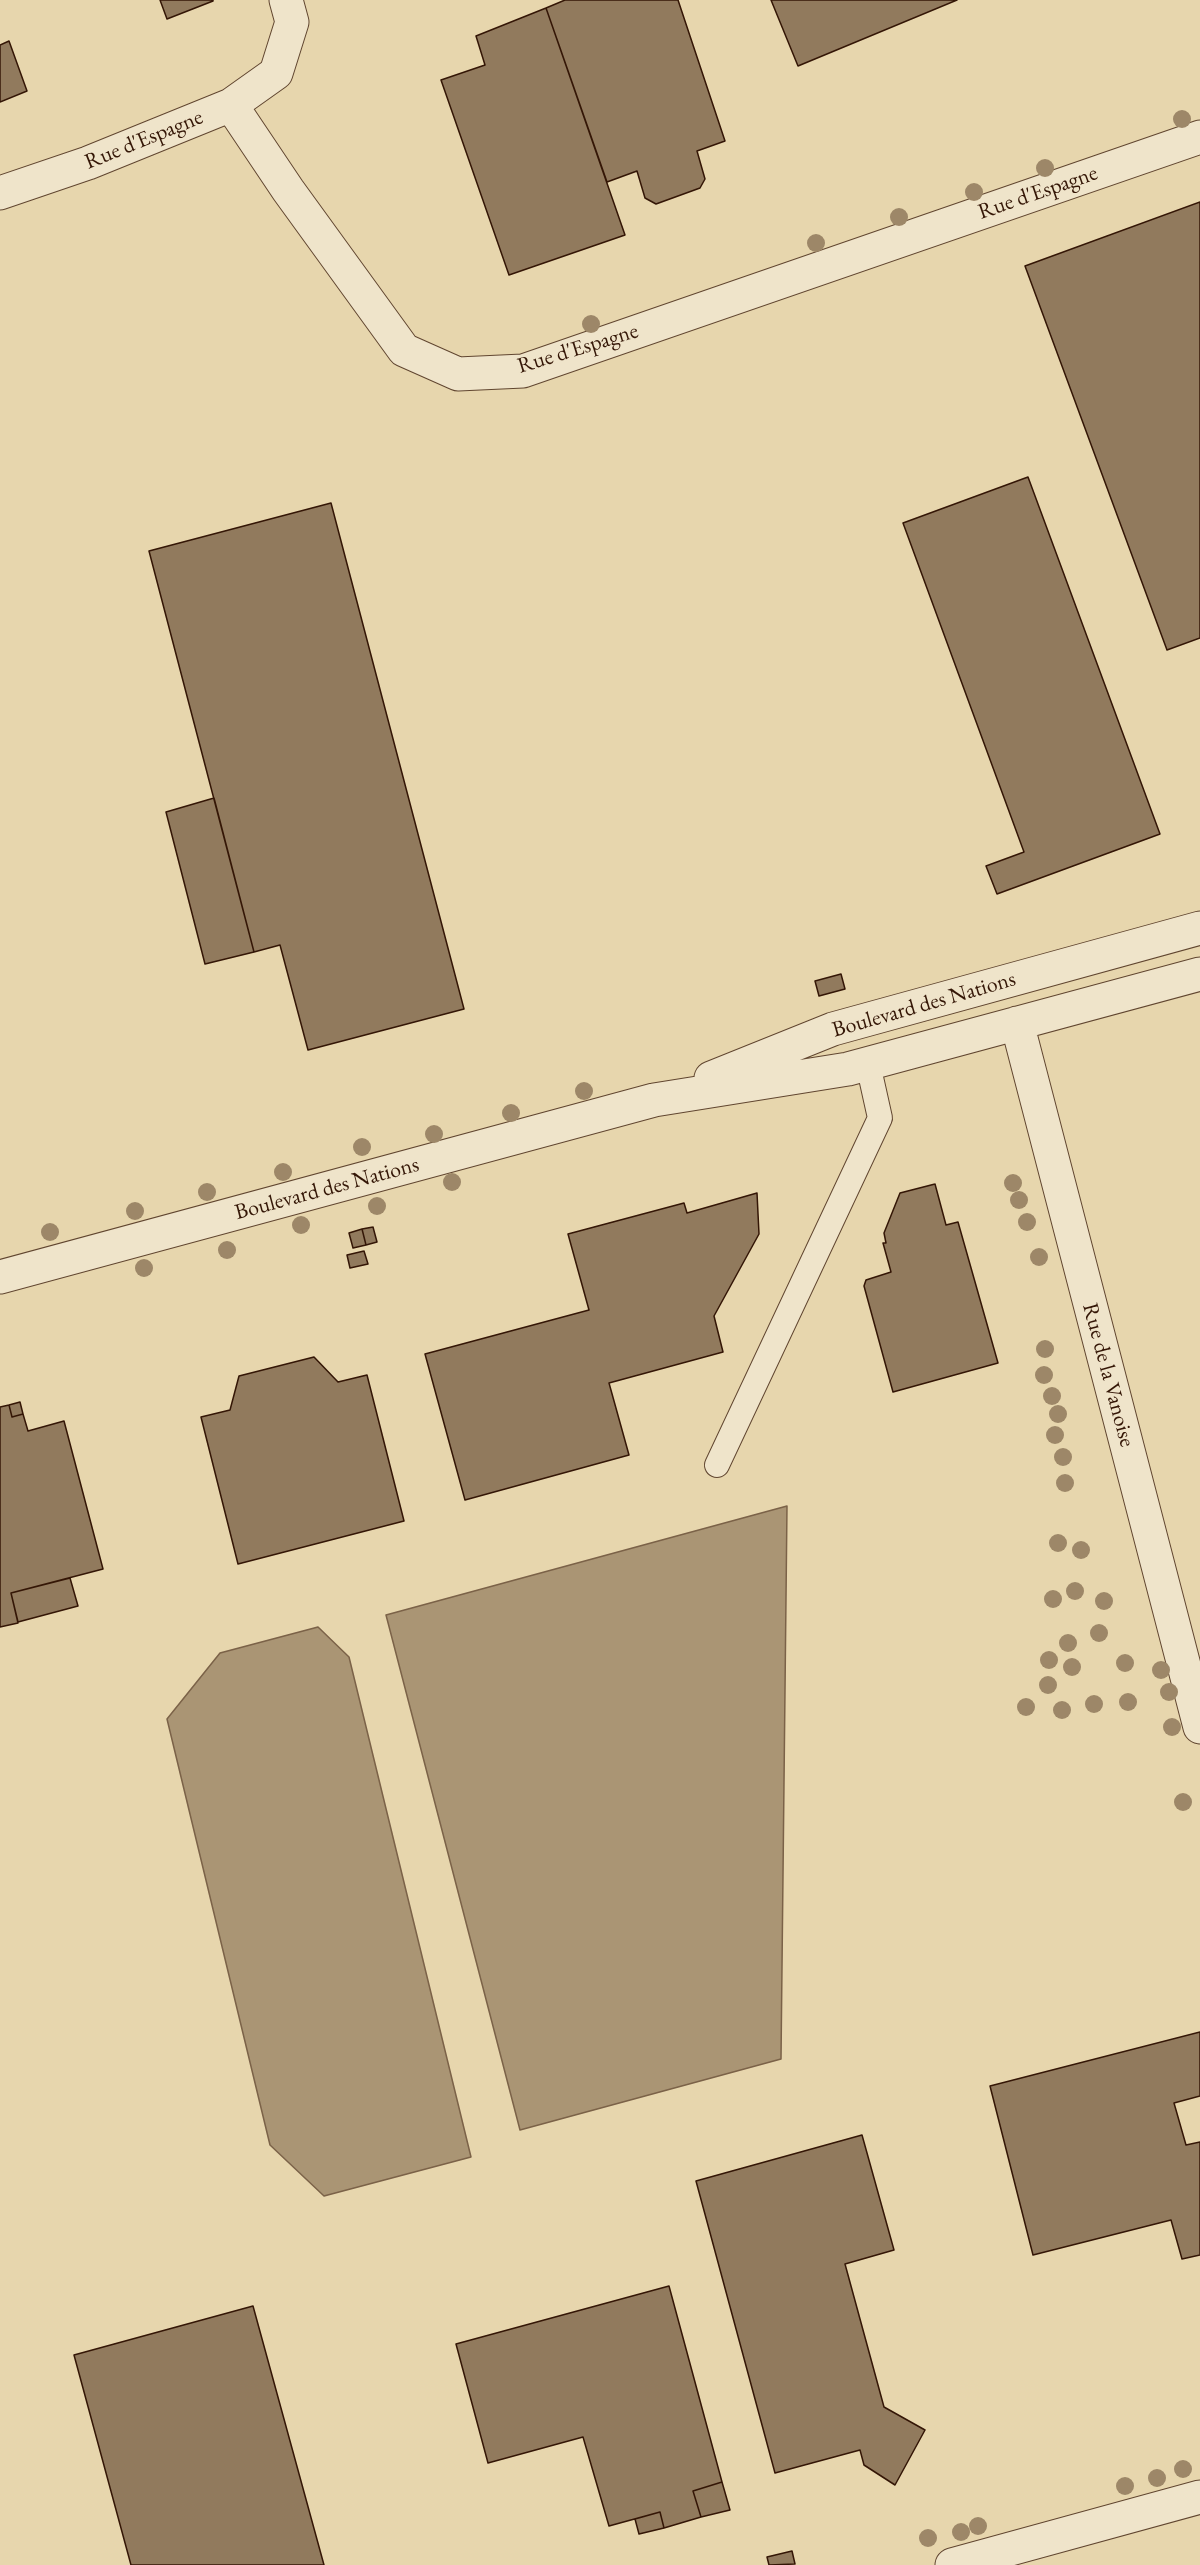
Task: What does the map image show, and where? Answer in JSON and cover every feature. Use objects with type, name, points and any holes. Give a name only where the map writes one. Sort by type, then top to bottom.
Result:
[{"type":"street","points":[[231,105],[276,73],[292,21],[286,0]]},
{"type":"street","name":"Rue d'Espagne","points":[[0,193],[88,163],[231,105],[288,190],[404,350],[458,374],[523,371],[1200,137]]},
{"type":"street","name":"Boulevard des Nations","points":[[654,1100],[833,1029],[1200,928]]},
{"type":"street","name":"Boulevard des Nations","points":[[0,1277],[654,1100],[849,1069],[1200,974]]},
{"type":"street","name":"Rue de la Vanoise","points":[[1017,1023],[1200,1727]]},
{"type":"street","points":[[952,2565],[1010,2557],[1200,2497]]},
{"type":"lane","points":[[717,1465],[880,1118],[868,1064]]},
{"type":"shaded area","points":[[787,1506],[781,2059],[520,2130],[386,1615]]},
{"type":"shaded area","points":[[318,1627],[349,1657],[471,2157],[324,2196],[270,2145],[167,1719],[220,1653]]},
{"type":"building","points":[[160,0],[213,0],[213,1],[167,19]]},
{"type":"building","points":[[565,0],[678,0],[725,141],[697,151],[705,179],[700,188],[656,204],[645,198],[637,171],[607,182],[546,8]]},
{"type":"building","points":[[771,0],[957,0],[798,66]]},
{"type":"building","points":[[546,8],[625,235],[509,275],[441,80],[485,65],[476,36]]},
{"type":"building","points":[[9,41],[27,91],[0,102],[0,45]]},
{"type":"building","points":[[1200,202],[1200,638],[1167,650],[1025,266]]},
{"type":"building","points":[[1028,477],[1160,834],[997,894],[986,866],[1024,852],[903,523]]},
{"type":"building","points":[[331,503],[464,1009],[308,1050],[280,945],[254,952],[149,551]]},
{"type":"building","points":[[214,798],[254,952],[205,964],[166,812]]},
{"type":"building","points":[[841,974],[845,989],[819,996],[815,981]]},
{"type":"building","points":[[935,1184],[946,1225],[958,1222],[998,1363],[893,1392],[864,1286],[866,1280],[891,1272],[883,1243],[886,1243],[884,1233],[900,1193]]},
{"type":"building","points":[[757,1193],[759,1234],[714,1316],[723,1352],[609,1383],[629,1455],[465,1500],[425,1354],[589,1310],[568,1234],[684,1203],[687,1213]]},
{"type":"building","points":[[373,1227],[377,1242],[366,1245],[362,1229]]},
{"type":"building","points":[[362,1229],[366,1245],[353,1248],[349,1233]]},
{"type":"building","points":[[364,1251],[368,1264],[350,1268],[347,1255]]},
{"type":"building","points":[[314,1357],[338,1382],[367,1375],[404,1521],[238,1564],[201,1417],[230,1410],[239,1376]]},
{"type":"building","points":[[20,1402],[23,1414],[12,1417],[9,1405]]},
{"type":"building","points":[[9,1405],[12,1417],[23,1414],[28,1431],[64,1421],[103,1569],[11,1593],[18,1623],[0,1627],[0,1407]]},
{"type":"building","points":[[70,1578],[78,1606],[18,1622],[11,1593]]},
{"type":"building","points":[[1200,2032],[1200,2096],[1174,2103],[1186,2145],[1200,2142],[1200,2255],[1182,2259],[1171,2220],[1033,2255],[990,2086]]},
{"type":"building","points":[[862,2135],[894,2250],[845,2264],[884,2407],[925,2430],[895,2485],[864,2465],[860,2450],[775,2473],[696,2181]]},
{"type":"building","points":[[669,2286],[722,2482],[693,2491],[701,2517],[664,2528],[660,2512],[609,2526],[583,2437],[488,2463],[456,2344]]},
{"type":"building","points":[[253,2306],[324,2565],[131,2565],[74,2355]]},
{"type":"building","points":[[722,2482],[730,2510],[701,2517],[693,2491]]},
{"type":"building","points":[[660,2512],[664,2528],[639,2534],[635,2519]]},
{"type":"building","points":[[792,2551],[795,2564],[769,2565],[767,2557]]}]
